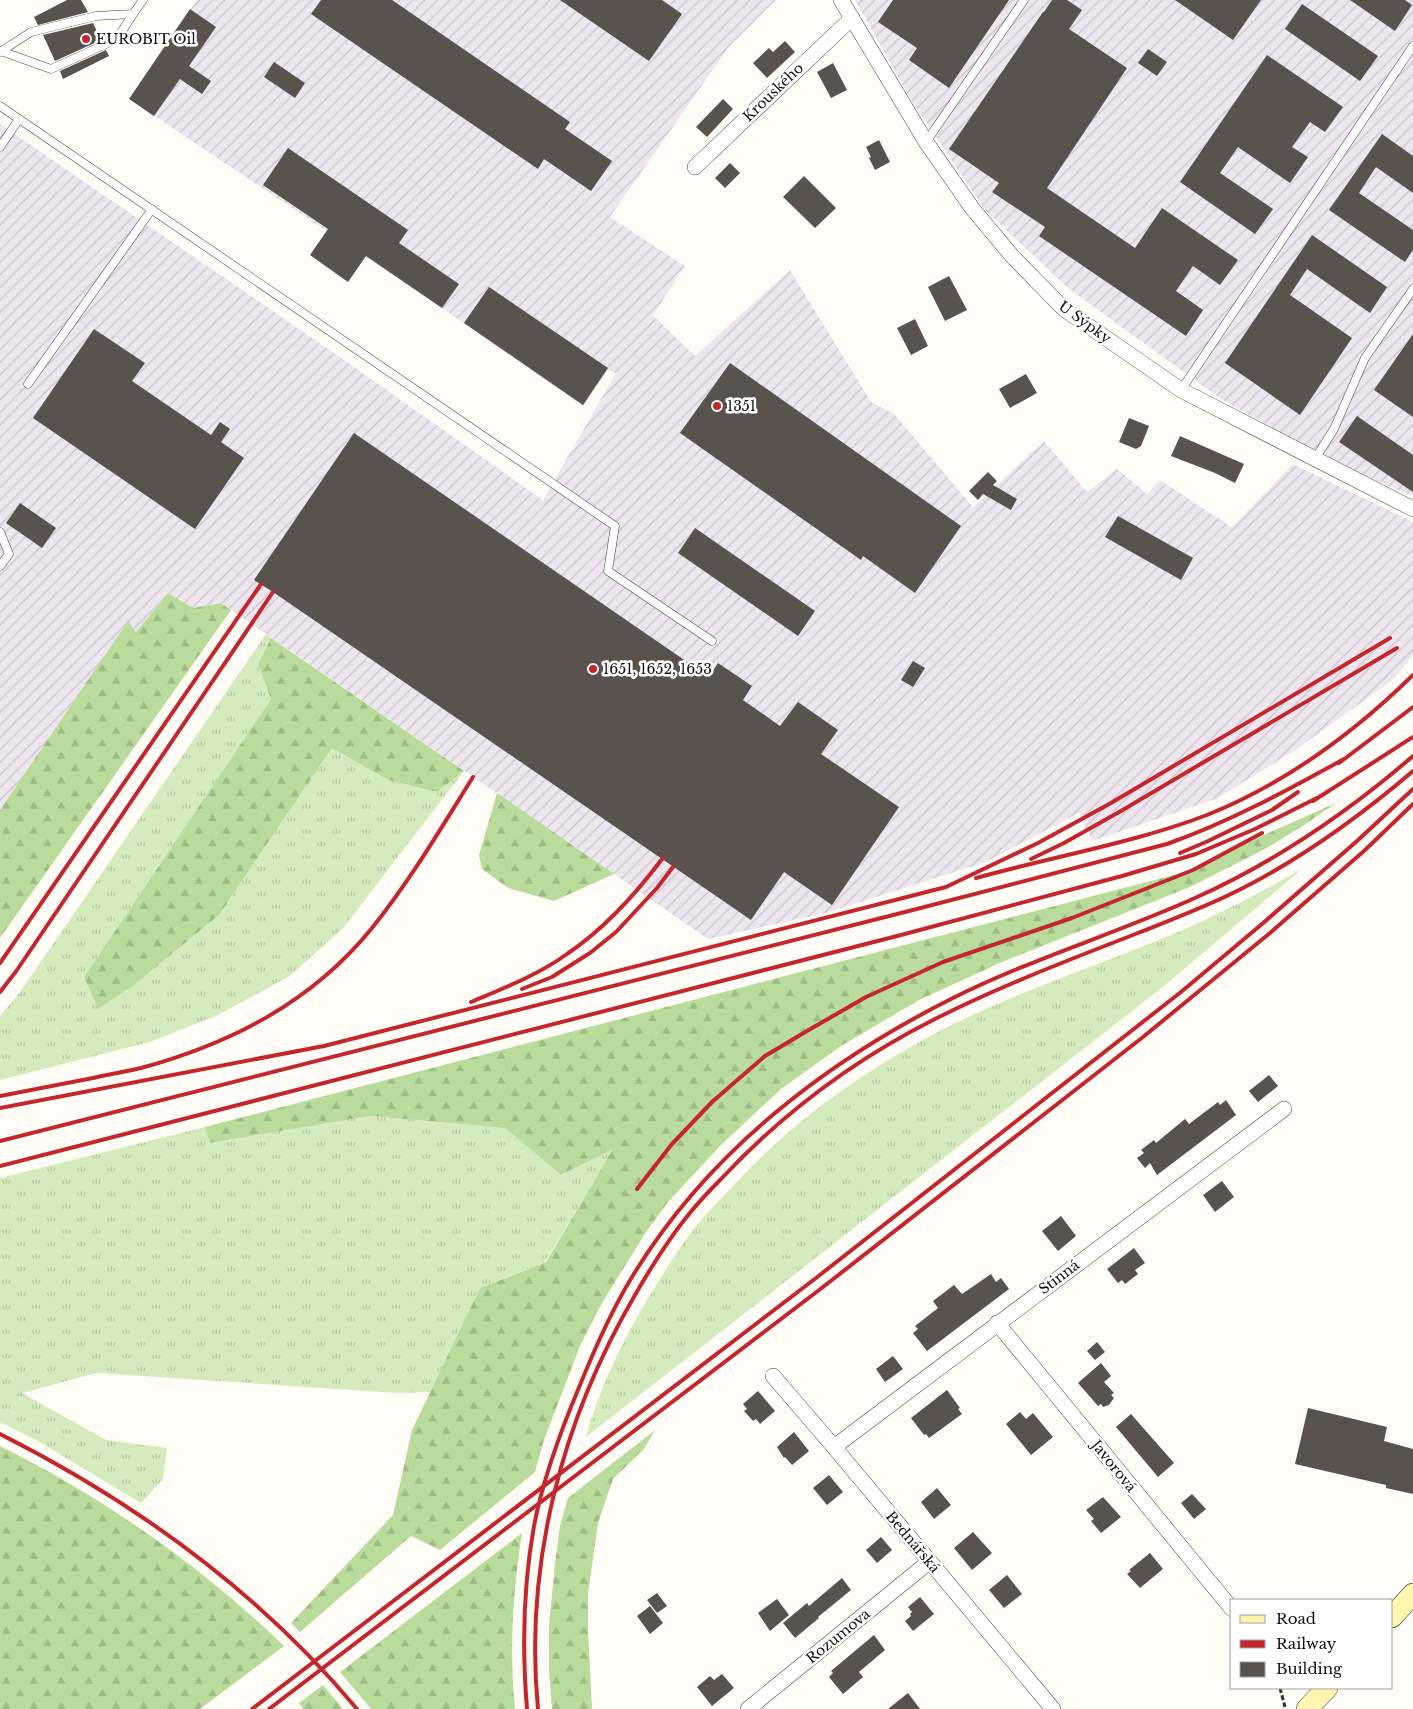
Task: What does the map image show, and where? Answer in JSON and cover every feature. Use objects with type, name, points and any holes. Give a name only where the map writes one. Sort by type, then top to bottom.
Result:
[{"type":"main road","points":[[1393,1616],[1413,1594]]},
{"type":"main road","points":[[1307,1709],[1326,1689]]},
{"type":"street","name":"U Sýpky","points":[[841,0],[926,142],[972,208],[1012,256],[1064,309],[1181,390],[1413,509]]},
{"type":"street","name":"Krouského","points":[[695,166],[852,18]]},
{"type":"street","name":"Stinná","points":[[834,1447],[1284,1109]]},
{"type":"street","name":"Javorová","points":[[997,1323],[1230,1607]]},
{"type":"street","name":"Bednářská","points":[[773,1376],[1053,1709]]},
{"type":"street","name":"Rozumova","points":[[748,1709],[929,1562]]},
{"type":"lane","points":[[1,51],[51,69],[117,39],[144,0]]},
{"type":"lane","points":[[926,142],[1024,0]]},
{"type":"lane","points":[[1,51],[31,32],[96,16],[133,14]]},
{"type":"lane","points":[[1181,390],[1413,46]]},
{"type":"lane","points":[[0,106],[616,526],[608,571],[712,641]]},
{"type":"lane","points":[[0,147],[19,119]]},
{"type":"lane","points":[[28,384],[152,210]]},
{"type":"lane","points":[[1315,459],[1334,430],[1365,358],[1413,289]]},
{"type":"lane","points":[[0,532],[9,554],[0,566]]},
{"type":"path","points":[[1280,1689],[1284,1707]]},
{"type":"shaded area","points":[[197,0],[776,0],[728,48],[610,217],[685,266],[653,315],[695,356],[790,270],[871,402],[894,414],[973,507],[1044,441],[1087,492],[1117,469],[1147,494],[1160,480],[1232,527],[1293,464],[1413,522],[1413,655],[1394,679],[1297,749],[1216,799],[1092,841],[1079,813],[986,862],[826,913],[708,939],[221,603],[193,608],[168,593],[136,632],[128,622],[0,810],[0,124],[334,353],[543,500],[616,373],[608,370],[583,406],[442,308],[129,99]]},
{"type":"shaded area","points":[[855,0],[1413,0],[1413,496],[1339,465],[1221,399],[1069,289],[986,211],[913,103]]},
{"type":"green space","points":[[168,593],[193,608],[221,603],[231,610],[0,938],[0,810],[128,621],[136,632]]},
{"type":"green space","points":[[266,634],[271,638],[258,664],[271,699],[84,977],[98,1009],[133,986],[219,915],[332,748],[388,780],[437,792],[464,771],[344,927],[290,976],[218,1015],[150,1042],[0,1080],[0,1016],[20,992]]},
{"type":"green space","points":[[271,638],[464,771],[437,792],[388,780],[332,748],[219,915],[133,986],[98,1009],[84,977],[271,699],[258,664]]},
{"type":"green space","points":[[497,793],[614,874],[554,901],[508,888],[482,869],[479,855]]},
{"type":"green space","points":[[1336,803],[1265,849],[1190,887],[1002,962],[919,1000],[841,1046],[781,1089],[721,1145],[668,1202],[646,1232],[602,1303],[580,1346],[544,1440],[535,1472],[440,1550],[411,1536],[300,1632],[291,1623],[393,1515],[412,1430],[480,1288],[546,1262],[613,1149],[561,1175],[505,1128],[371,1116],[210,1143],[205,1127],[1193,870],[1237,847]]},
{"type":"green space","points":[[1302,869],[1163,987],[586,1437],[609,1372],[624,1341],[641,1310],[681,1247],[696,1226],[722,1197],[754,1164],[802,1121],[879,1066],[963,1019],[1161,939],[1250,897]]},
{"type":"green space","points":[[371,1116],[505,1128],[561,1175],[614,1148],[545,1262],[480,1288],[431,1392],[397,1393],[97,1373],[22,1393],[106,1440],[167,1448],[163,1479],[141,1503],[36,1440],[0,1422],[0,1178],[205,1127],[210,1143]]},
{"type":"green space","points":[[655,1430],[644,1449],[613,1479],[598,1523],[588,1594],[592,1709],[552,1709],[549,1670],[549,1625],[560,1526],[568,1498]]},
{"type":"green space","points":[[0,1446],[39,1466],[150,1535],[219,1588],[284,1646],[200,1709],[0,1709]]},
{"type":"green space","points":[[522,1533],[516,1577],[512,1643],[515,1709],[371,1709],[340,1672]]},
{"type":"green space","points":[[323,1685],[343,1709],[303,1709],[299,1703]]},
{"type":"building","points":[[67,0],[81,0],[88,12],[38,25],[34,17]]},
{"type":"building","points":[[321,0],[392,0],[570,122],[565,129],[612,161],[591,191],[544,159],[538,169],[311,14]]},
{"type":"building","points":[[560,0],[662,0],[682,14],[649,61]]},
{"type":"building","points":[[893,0],[1009,0],[949,88],[909,60],[917,48],[878,22]]},
{"type":"building","points":[[1052,0],[1067,0],[1082,10],[1069,29],[1127,68],[1047,188],[1135,248],[1162,208],[1238,260],[1220,285],[1193,266],[1176,291],[1203,310],[1186,336],[1039,236],[1045,227],[992,192],[999,183],[949,149]]},
{"type":"building","points":[[1175,0],[1261,0],[1233,40]]},
{"type":"building","points":[[1350,0],[1405,0],[1412,5],[1395,31]]},
{"type":"building","points":[[1302,4],[1378,56],[1360,81],[1285,29]]},
{"type":"building","points":[[190,9],[216,27],[189,66],[211,81],[202,94],[180,79],[154,116],[129,99]]},
{"type":"building","points":[[93,23],[101,40],[55,61],[43,35]]},
{"type":"building","points":[[785,41],[795,52],[767,78],[753,63],[769,48],[773,52]]},
{"type":"building","points":[[1148,49],[1167,62],[1157,76],[1138,63]]},
{"type":"building","points":[[106,50],[109,56],[63,79],[60,71]]},
{"type":"building","points":[[1267,55],[1343,107],[1325,132],[1310,122],[1292,147],[1308,157],[1290,183],[1238,147],[1220,173],[1273,209],[1255,234],[1180,182]]},
{"type":"building","points":[[274,62],[305,83],[295,98],[264,77]]},
{"type":"building","points":[[833,63],[847,90],[831,98],[817,72]]},
{"type":"building","points":[[723,99],[733,109],[707,137],[696,127]]},
{"type":"building","points":[[1382,134],[1413,156],[1413,193],[1376,167],[1359,193],[1413,230],[1413,250],[1405,262],[1329,210]]},
{"type":"building","points":[[879,140],[890,162],[875,170],[866,147]]},
{"type":"building","points":[[288,148],[408,230],[399,243],[459,284],[442,308],[366,256],[348,282],[310,255],[328,229],[263,185]]},
{"type":"building","points":[[730,163],[740,173],[725,188],[715,178]]},
{"type":"building","points":[[804,176],[836,208],[815,228],[783,197]]},
{"type":"building","points":[[1312,235],[1387,287],[1370,313],[1307,269],[1290,295],[1352,338],[1300,415],[1225,363]]},
{"type":"building","points":[[949,276],[967,310],[945,321],[928,287]]},
{"type":"building","points":[[489,287],[608,368],[583,405],[464,323]]},
{"type":"building","points":[[915,319],[928,346],[911,355],[897,328]]},
{"type":"building","points":[[94,329],[145,363],[132,381],[211,435],[220,422],[230,429],[221,442],[244,458],[195,529],[33,418]]},
{"type":"building","points":[[1413,334],[1413,417],[1374,390]]},
{"type":"building","points":[[730,363],[961,526],[915,593],[863,556],[861,560],[680,433]]},
{"type":"building","points":[[1026,374],[1037,393],[1010,408],[999,389]]},
{"type":"building","points":[[1357,416],[1413,455],[1413,492],[1339,442]]},
{"type":"building","points":[[1129,418],[1149,426],[1141,446],[1136,449],[1119,442]]},
{"type":"building","name":"1651, 1652, 1653","points":[[354,433],[709,677],[718,663],[752,686],[743,700],[780,726],[798,702],[838,730],[821,754],[899,807],[832,905],[784,872],[751,920],[254,580]]},
{"type":"building","points":[[1180,436],[1244,464],[1235,483],[1171,456]]},
{"type":"building","points":[[988,472],[997,481],[993,485],[1017,499],[1011,510],[983,494],[978,500],[969,491]]},
{"type":"building","points":[[20,503],[56,528],[42,548],[6,523]]},
{"type":"building","points":[[1118,516],[1193,558],[1181,580],[1105,537]]},
{"type":"building","points":[[695,528],[815,611],[798,636],[678,553]]},
{"type":"building","points":[[913,661],[925,668],[913,687],[901,680]]},
{"type":"building","points":[[1269,1075],[1278,1086],[1258,1102],[1249,1091]]},
{"type":"building","points":[[1226,1100],[1236,1115],[1157,1175],[1150,1163],[1145,1168],[1137,1158],[1144,1153],[1141,1150],[1154,1140],[1156,1143],[1185,1119],[1189,1124],[1218,1102],[1220,1105]]},
{"type":"building","points":[[1222,1181],[1234,1197],[1215,1212],[1203,1195]]},
{"type":"building","points":[[1061,1216],[1076,1236],[1058,1251],[1042,1231]]},
{"type":"building","points":[[1134,1248],[1145,1263],[1135,1270],[1138,1274],[1125,1284],[1122,1280],[1118,1283],[1107,1269]]},
{"type":"building","points":[[991,1274],[996,1282],[1001,1278],[1009,1289],[927,1351],[913,1333],[918,1329],[915,1326],[938,1308],[933,1301],[954,1285],[962,1294]]},
{"type":"building","points":[[1097,1342],[1105,1352],[1095,1360],[1087,1351]]},
{"type":"building","points":[[893,1356],[903,1369],[885,1382],[876,1369]]},
{"type":"building","points":[[1101,1363],[1111,1376],[1104,1382],[1114,1393],[1111,1395],[1114,1398],[1109,1405],[1103,1407],[1101,1404],[1098,1406],[1078,1383]]},
{"type":"building","points":[[947,1390],[962,1414],[929,1438],[926,1434],[924,1435],[911,1418]]},
{"type":"building","points":[[758,1391],[775,1411],[760,1424],[756,1419],[753,1421],[744,1411],[747,1409],[743,1404]]},
{"type":"building","points":[[1308,1408],[1387,1427],[1384,1441],[1413,1449],[1413,1494],[1386,1488],[1386,1485],[1295,1464]]},
{"type":"building","points":[[1020,1412],[1026,1419],[1033,1413],[1053,1437],[1031,1455],[1006,1424]]},
{"type":"building","points":[[1131,1414],[1174,1463],[1158,1477],[1116,1427]]},
{"type":"building","points":[[794,1432],[809,1451],[792,1465],[784,1458],[777,1447]]},
{"type":"building","points":[[829,1475],[843,1492],[827,1505],[813,1488]]},
{"type":"building","points":[[937,1488],[951,1505],[934,1519],[921,1502]]},
{"type":"building","points":[[1192,1494],[1206,1509],[1194,1519],[1181,1503]]},
{"type":"building","points":[[1103,1497],[1121,1517],[1101,1533],[1091,1521],[1094,1519],[1086,1510]]},
{"type":"building","points":[[973,1532],[992,1553],[972,1570],[954,1548]]},
{"type":"building","points":[[881,1537],[892,1550],[877,1563],[866,1550]]},
{"type":"building","points":[[1150,1553],[1163,1569],[1140,1588],[1127,1574],[1131,1571],[1129,1570]]},
{"type":"building","points":[[1007,1575],[1022,1594],[1004,1608],[989,1590]]},
{"type":"building","points":[[842,1578],[851,1590],[795,1638],[783,1623],[807,1603],[809,1606]]},
{"type":"building","points":[[657,1593],[667,1606],[657,1613],[647,1600]]},
{"type":"building","points":[[920,1597],[934,1614],[913,1631],[905,1621],[911,1616],[912,1612],[908,1607]]},
{"type":"building","points":[[777,1599],[789,1615],[770,1631],[758,1613]]},
{"type":"building","points":[[650,1606],[663,1623],[650,1634],[637,1616]]},
{"type":"building","points":[[874,1635],[885,1650],[859,1672],[863,1677],[843,1694],[829,1677],[833,1673],[831,1671]]},
{"type":"building","points":[[722,1674],[734,1688],[712,1706],[697,1687],[710,1676],[714,1680]]},
{"type":"building","points":[[908,1693],[920,1709],[888,1709]]},
{"type":"railway","points":[[0,963],[261,584]]},
{"type":"railway","points":[[0,992],[17,970],[273,592]]},
{"type":"railway","points":[[0,1108],[324,1046],[946,887],[1038,843],[1111,803],[1390,638]]},
{"type":"railway","points":[[1031,859],[1121,811],[1397,648]]},
{"type":"railway","points":[[976,878],[1151,834],[1207,815],[1236,802],[1317,755],[1367,717],[1413,675]]},
{"type":"railway","points":[[1339,763],[1413,707]]},
{"type":"railway","points":[[1313,801],[1413,737]]},
{"type":"railway","points":[[527,1709],[524,1640],[530,1549],[542,1490],[553,1454],[592,1357],[617,1303],[662,1232],[696,1190],[733,1151],[773,1115],[859,1051],[906,1023],[983,984],[1165,911],[1254,869],[1336,816],[1413,756]]},
{"type":"railway","points":[[0,1141],[1167,844],[1235,816],[1344,759]]},
{"type":"railway","points":[[538,1709],[535,1655],[537,1601],[543,1547],[554,1494],[569,1443],[587,1392],[609,1343],[635,1295],[671,1237],[707,1193],[770,1131],[795,1110],[847,1071],[903,1036],[1009,985],[1190,912],[1241,889],[1309,850],[1413,771]]},
{"type":"railway","points":[[0,1096],[135,1069],[175,1058],[238,1032],[297,998],[323,978],[349,954],[372,928],[412,873],[473,777]]},
{"type":"railway","points":[[252,1709],[816,1278],[1181,992],[1357,841],[1413,789]]},
{"type":"railway","points":[[1180,853],[1272,810],[1298,792]]},
{"type":"railway","points":[[0,1166],[901,935],[1122,876],[1196,854],[1255,829],[1317,798]]},
{"type":"railway","points":[[269,1709],[823,1287],[1143,1037],[1270,933],[1364,851],[1413,804]]},
{"type":"railway","points":[[637,1189],[672,1144],[712,1102],[765,1056],[866,997],[943,962],[1072,918],[1193,870],[1262,833]]},
{"type":"railway","points":[[471,1002],[533,975],[556,962],[581,944],[618,911],[662,859]]},
{"type":"railway","points":[[522,989],[552,977],[590,953],[616,932],[657,888],[673,867]]},
{"type":"railway","points":[[0,1434],[99,1489],[147,1520],[193,1554],[237,1589],[279,1627],[357,1709]]},
{"type":"place","name":"EUROBIT Oil","points":[[86,39]]},
{"type":"place","name":"1351","points":[[717,406]]},
{"type":"place","name":"1651, 1652, 1653","points":[[593,669]]}]
